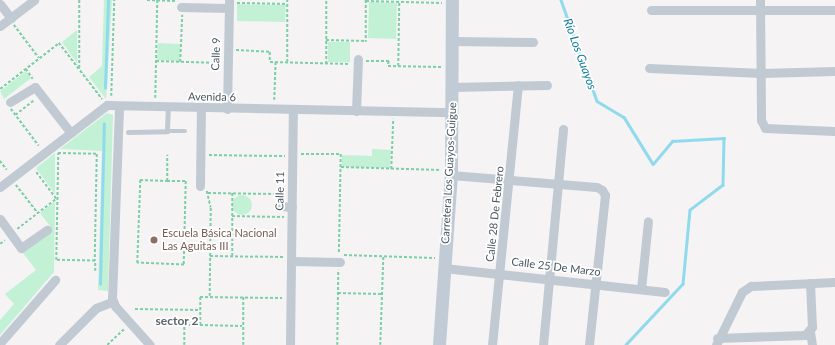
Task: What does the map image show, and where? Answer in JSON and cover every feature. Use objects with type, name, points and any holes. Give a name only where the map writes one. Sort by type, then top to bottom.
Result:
[{"type":"main road","name":"Carretera Los Guayos-Guigue","points":[[439,345],[451,173],[452,1]]},
{"type":"street","points":[[0,26],[34,0]]},
{"type":"street","points":[[760,0],[761,120],[765,128],[835,131]]},
{"type":"street","points":[[181,7],[229,3]]},
{"type":"street","name":"Calle 9","points":[[227,109],[228,50],[233,28],[229,3]]},
{"type":"street","points":[[0,4],[10,18]]},
{"type":"street","points":[[651,10],[760,12],[835,10]]},
{"type":"street","points":[[452,41],[533,42]]},
{"type":"street","points":[[356,111],[358,61]]},
{"type":"street","points":[[649,68],[761,73],[835,71]]},
{"type":"street","name":"Calle 28 De Febrero","points":[[492,345],[511,182],[518,85]]},
{"type":"street","points":[[452,87],[547,85]]},
{"type":"street","points":[[9,103],[32,86],[42,95],[71,133]]},
{"type":"street","points":[[0,187],[71,133],[112,106]]},
{"type":"street","points":[[112,106],[112,302],[147,344]]},
{"type":"street","name":"Avenida 6","points":[[112,106],[356,111],[382,114],[393,111],[452,112]]},
{"type":"street","points":[[200,186],[201,109]]},
{"type":"street","name":"Calle 11","points":[[293,110],[291,259],[293,344]]},
{"type":"street","points":[[543,345],[551,281],[560,184],[562,129]]},
{"type":"street","points":[[451,173],[511,182],[597,187],[605,195],[597,284],[589,345]]},
{"type":"street","points":[[281,206],[292,207]]},
{"type":"street","points":[[0,219],[23,248],[47,230]]},
{"type":"street","points":[[641,289],[648,221]]},
{"type":"street","points":[[291,259],[339,260]]},
{"type":"street","name":"Calle 25 De Marzo","points":[[445,264],[551,281],[597,284],[665,292]]},
{"type":"street","points":[[0,343],[55,280]]},
{"type":"street","points":[[810,332],[799,338],[717,341],[742,292],[751,286],[835,282]]},
{"type":"street","points":[[810,283],[810,332],[812,345]]},
{"type":"street","points":[[59,345],[96,308],[112,302]]},
{"type":"lane","points":[[167,131],[168,108]]},
{"type":"lane","points":[[128,132],[185,131]]},
{"type":"path","points":[[78,68],[79,0]]},
{"type":"path","points":[[112,106],[114,0]]},
{"type":"path","points":[[154,108],[157,0]]},
{"type":"path","points":[[287,0],[287,62]]},
{"type":"path","points":[[326,0],[326,64]]},
{"type":"path","points":[[326,40],[366,41],[366,0],[399,2],[452,1]]},
{"type":"path","points":[[398,66],[399,2]]},
{"type":"path","points":[[229,3],[287,4]]},
{"type":"path","points":[[180,62],[181,7]]},
{"type":"path","points":[[10,18],[39,58]]},
{"type":"path","points":[[0,89],[60,43],[78,68],[112,106]]},
{"type":"path","points":[[228,50],[270,52],[270,62],[326,64],[358,61],[388,61],[388,66],[452,67]]},
{"type":"path","points":[[156,61],[228,64]]},
{"type":"path","points":[[274,110],[275,62]]},
{"type":"path","points":[[15,115],[42,95]]},
{"type":"path","points":[[9,103],[15,115],[44,153]]},
{"type":"path","points":[[391,169],[393,111]]},
{"type":"path","points":[[95,261],[56,260],[58,153],[97,154],[95,271]]},
{"type":"path","points":[[201,155],[341,154],[336,345]]},
{"type":"path","points":[[167,155],[167,181]]},
{"type":"path","points":[[0,161],[38,213]]},
{"type":"path","points":[[11,234],[56,199],[30,164]]},
{"type":"path","points":[[341,167],[451,173]]},
{"type":"path","points":[[140,180],[167,181],[186,182],[184,265],[137,263],[140,180]]},
{"type":"path","points":[[200,186],[207,186],[207,193],[211,208],[210,297]]},
{"type":"path","points":[[207,193],[292,194]]},
{"type":"path","points":[[232,193],[232,256]]},
{"type":"path","points":[[232,216],[292,217]]},
{"type":"path","points":[[210,256],[291,259]]},
{"type":"path","points":[[339,260],[382,256],[445,264]]},
{"type":"path","points":[[380,345],[382,256]]},
{"type":"path","points":[[338,293],[381,294]]},
{"type":"path","points":[[200,325],[200,297],[291,298]]},
{"type":"path","points":[[243,298],[243,345]]},
{"type":"path","points":[[135,309],[200,310]]},
{"type":"path","points":[[107,345],[130,324]]},
{"type":"path","points":[[184,345],[184,325],[243,326]]},
{"type":"green space","points":[[104,0],[112,0],[106,99],[89,77],[102,66]]},
{"type":"green space","points":[[369,2],[397,3],[396,39],[368,38]]},
{"type":"green space","points":[[237,4],[286,5],[285,22],[237,21]]},
{"type":"green space","points":[[77,30],[77,63],[62,42]]},
{"type":"green space","points":[[328,42],[350,42],[350,62],[328,62]]},
{"type":"green space","points":[[158,43],[180,44],[180,61],[157,60]]},
{"type":"green space","points":[[26,71],[31,78],[4,99],[0,91]]},
{"type":"green space","points":[[107,113],[113,115],[108,291],[98,290],[102,151],[60,149]]},
{"type":"green space","points":[[372,149],[391,150],[390,168],[342,167],[342,155],[372,156]]},
{"type":"green space","points":[[55,153],[55,194],[36,168]]},
{"type":"green space","points":[[242,195],[249,198],[252,205],[249,212],[242,215],[235,212],[232,205],[235,198]]},
{"type":"green space","points":[[55,201],[54,272],[0,335],[0,320],[14,304],[5,294],[36,270],[23,253],[53,230],[40,213]]},
{"type":"waterway","points":[[105,88],[108,0]]},
{"type":"waterway","name":"Río Los Guayos","points":[[561,0],[597,101],[624,117],[653,164],[672,141],[724,138],[723,185],[690,210],[683,284],[626,345]]},
{"type":"waterway","points":[[100,284],[104,124]]},
{"type":"place","name":"Escuela Básica Nacional Las Aguitas III","points":[[154,240]]},
{"type":"district","name":"sector 2","points":[[177,321]]}]
